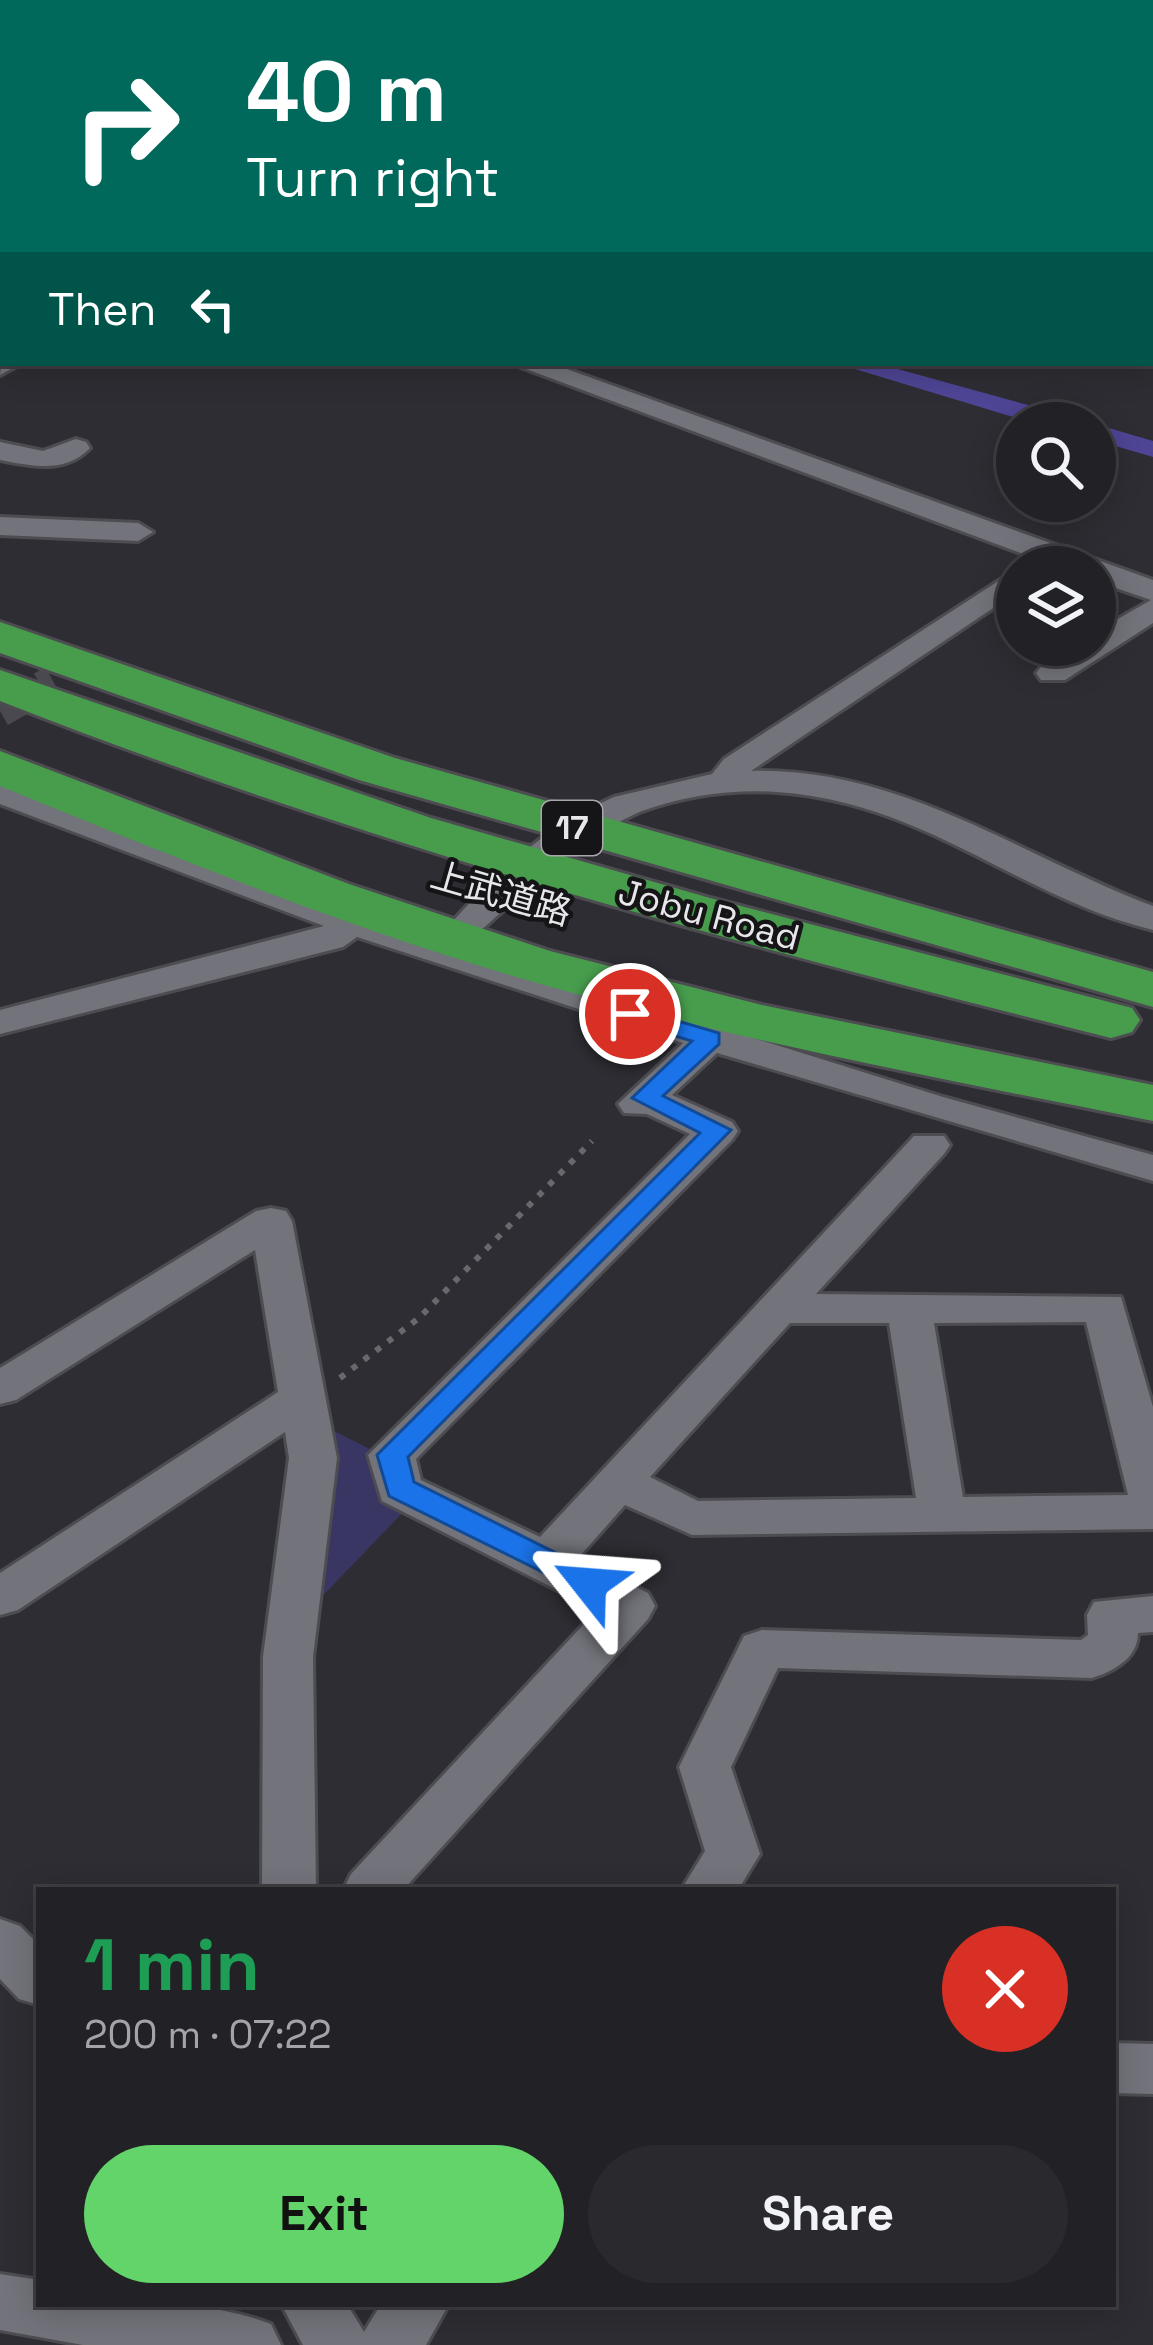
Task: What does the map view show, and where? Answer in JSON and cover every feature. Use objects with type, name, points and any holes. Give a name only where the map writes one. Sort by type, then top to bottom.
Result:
[{"type":"highway","name":"17","points":[[0,638],[42,678],[315,750],[557,841],[1153,990]]},
{"type":"highway","name":"Jobu Road","points":[[42,678],[107,728],[461,845],[746,927],[1153,1031]]},
{"type":"highway","name":"上武道路","points":[[0,724],[368,857],[734,960],[1153,1062]]},
{"type":"highway","points":[[0,767],[474,918],[694,1006],[1153,1103]]},
{"type":"street","points":[[532,366],[1005,546]]},
{"type":"street","points":[[0,451],[45,460],[76,448]]},
{"type":"street","points":[[0,526],[138,532]]},
{"type":"street","points":[[1116,577],[1153,591]]},
{"type":"street","points":[[724,782],[770,743],[996,592]]},
{"type":"street","points":[[1053,673],[1153,609]]},
{"type":"street","points":[[557,841],[650,796],[724,782],[788,782],[882,799],[1153,920]]},
{"type":"street","points":[[0,791],[348,926],[710,1039],[1153,1168]]},
{"type":"street","points":[[0,1022],[314,944],[348,926]]},
{"type":"street","points":[[373,1887],[630,1606],[400,1489],[392,1455],[717,1130],[642,1101],[710,1039]]},
{"type":"street","points":[[547,1561],[929,1145]]},
{"type":"street","points":[[0,1389],[271,1221],[313,1458],[288,1657],[289,1887]]},
{"type":"street","points":[[778,1309],[1105,1307],[1153,1500]]},
{"type":"street","points":[[909,1308],[943,1514]]},
{"type":"street","points":[[0,1597],[303,1402]]},
{"type":"street","points":[[617,1483],[692,1518],[1153,1512]]},
{"type":"street","points":[[710,1887],[733,1854],[705,1767],[762,1649],[1092,1659],[1113,1642],[1112,1615],[1153,1614]]},
{"type":"street","points":[[0,1942],[36,1979]]},
{"type":"street","points":[[1116,2068],[1153,2069]]},
{"type":"street","points":[[0,2302],[249,2345]]},
{"type":"street","points":[[315,2307],[338,2345]]},
{"type":"street","points":[[389,2345],[416,2307]]},
{"type":"path","points":[[303,1402],[419,1318],[592,1141]]},
{"type":"shaded area","points":[[328,1428],[382,1455],[411,1504],[311,1608]]},
{"type":"waterway","points":[[859,366],[996,404]]},
{"type":"waterway","points":[[1116,438],[1153,449]]},
{"type":"tunnel","points":[[0,711],[53,681]]},
{"type":"tunnel","points":[[494,899],[540,853]]},
{"type":"route","points":[[589,1584],[400,1489],[392,1455],[717,1130],[646,1098],[710,1039],[630,1014]]}]
